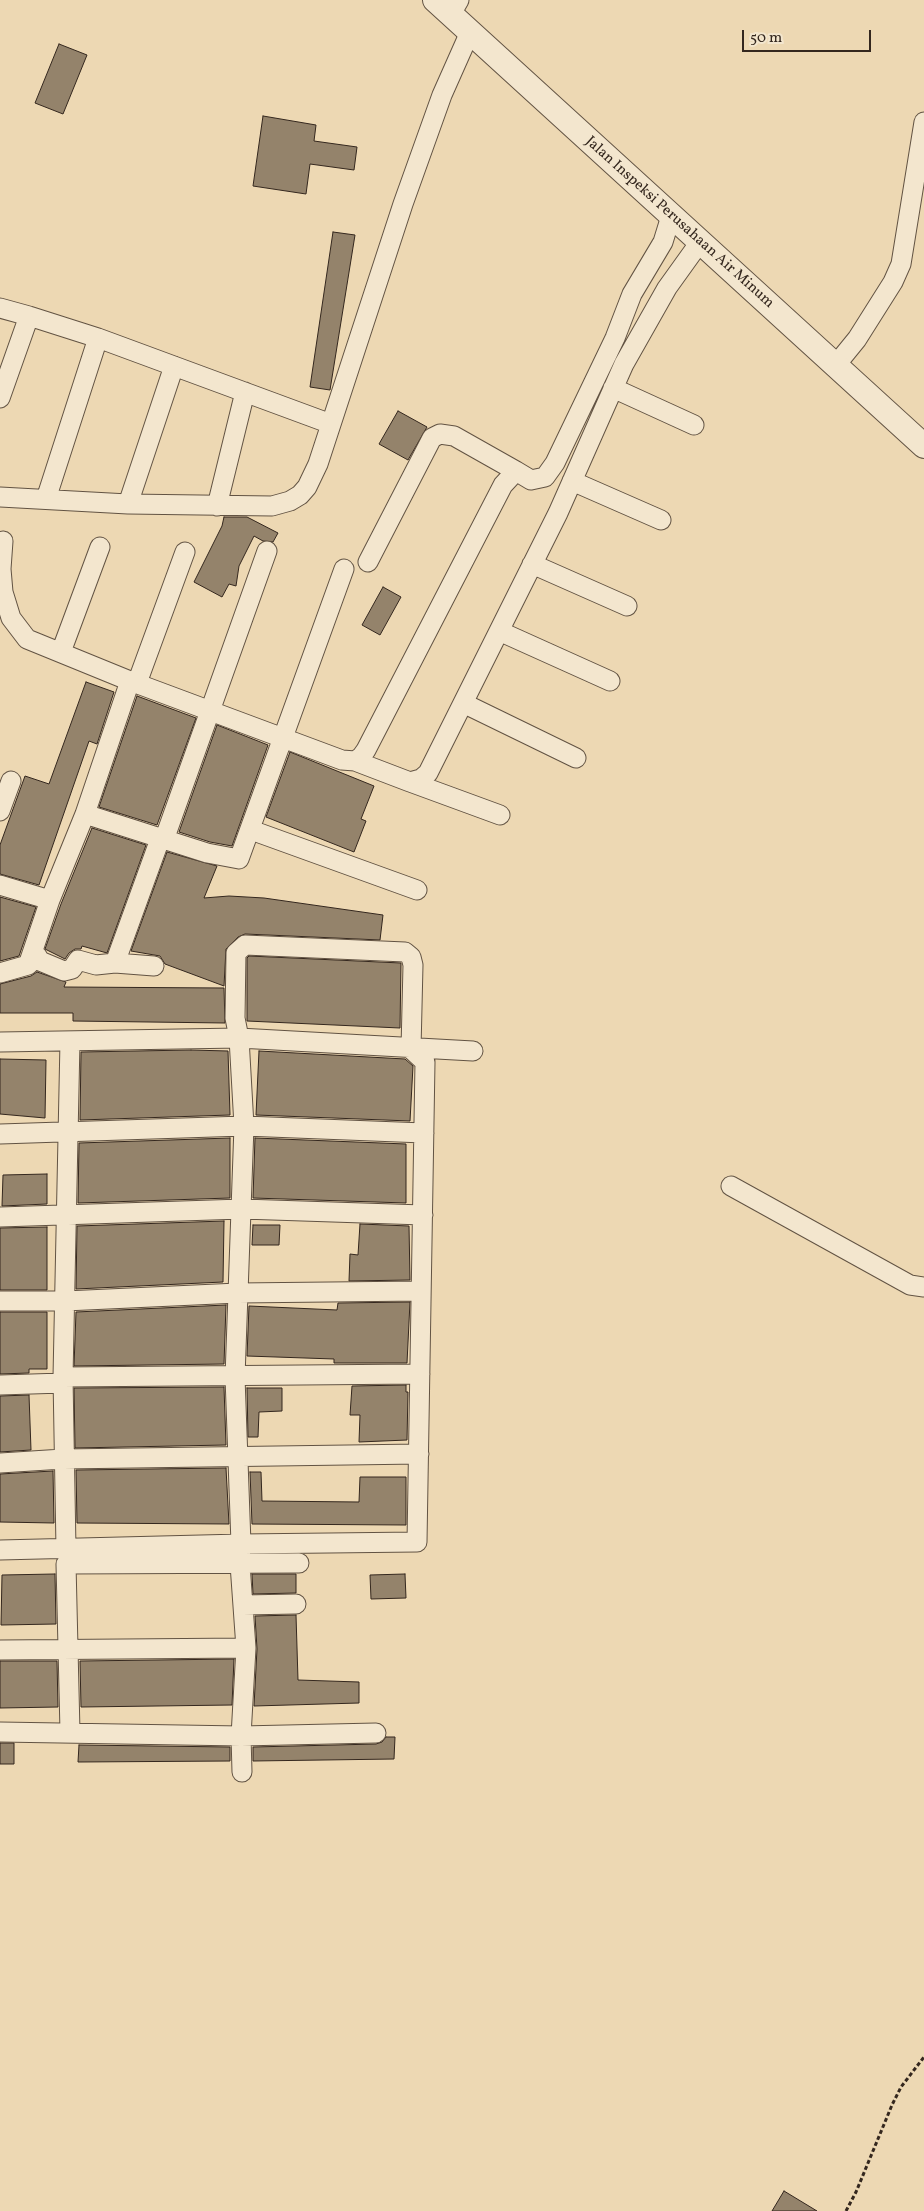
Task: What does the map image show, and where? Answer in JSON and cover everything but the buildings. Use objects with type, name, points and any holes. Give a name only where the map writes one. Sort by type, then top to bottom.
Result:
[{"type":"street","name":"Jalan Inspeksi Perusahaan Air Minum","points":[[448,5],[470,32],[924,446]]},
{"type":"street","points":[[0,497],[128,504],[272,506],[290,502],[300,495],[307,487],[318,464],[403,204],[442,95],[470,32]]},
{"type":"street","points":[[835,366],[857,339],[889,289],[902,264],[924,122]]},
{"type":"street","points":[[368,562],[432,438],[440,434],[454,436],[531,480],[546,477],[556,463],[614,338],[632,294],[663,242],[671,216]]},
{"type":"street","points":[[410,782],[421,780],[428,774],[572,481],[624,364],[667,288],[700,242]]},
{"type":"street","points":[[0,308],[98,338],[331,424]]},
{"type":"street","points":[[0,398],[29,316]]},
{"type":"street","points":[[46,500],[98,338]]},
{"type":"street","points":[[128,504],[174,366]]},
{"type":"street","points":[[613,388],[694,425]]},
{"type":"street","points":[[217,506],[245,392]]},
{"type":"street","points":[[355,761],[366,750],[491,505],[503,485],[516,471]]},
{"type":"street","points":[[572,481],[661,520]]},
{"type":"street","points":[[3,541],[1,569],[3,592],[11,618],[27,639],[133,682],[342,760],[355,761],[500,815]]},
{"type":"street","points":[[60,652],[100,547]]},
{"type":"street","points":[[115,963],[211,710],[267,551]]},
{"type":"street","points":[[28,965],[50,900],[85,814],[133,682],[186,552]]},
{"type":"street","points":[[532,564],[627,606]]},
{"type":"street","points":[[85,814],[162,840],[218,856],[239,859],[344,569]]},
{"type":"street","points":[[499,631],[610,681]]},
{"type":"street","points":[[463,702],[576,758]]},
{"type":"street","points":[[0,812],[11,781]]},
{"type":"street","points":[[251,830],[417,890]]},
{"type":"street","points":[[0,884],[50,900]]},
{"type":"street","points":[[0,1550],[240,1544],[417,1542],[425,1062],[411,1049],[413,964],[410,956],[404,952],[244,945],[239,948],[234,960],[235,1018],[239,1038],[244,1126],[234,1377],[240,1544],[240,1564],[246,1648],[241,1736],[242,1772]]},
{"type":"street","points":[[0,973],[28,965],[37,956],[40,961],[64,971],[72,969],[78,960],[96,964],[115,963],[154,966]]},
{"type":"street","points":[[0,1042],[239,1038],[473,1051]]},
{"type":"street","points":[[66,1549],[63,1380],[70,1042]]},
{"type":"street","points":[[0,1134],[69,1130],[244,1126],[424,1133]]},
{"type":"street","points":[[731,1186],[910,1286],[924,1287]]},
{"type":"street","points":[[0,1216],[242,1209],[422,1215]]},
{"type":"street","points":[[0,1301],[65,1302],[238,1293],[421,1292]]},
{"type":"street","points":[[0,1385],[63,1380],[420,1374]]},
{"type":"street","points":[[0,1463],[63,1459],[236,1455],[418,1454]]},
{"type":"street","points":[[70,1732],[66,1564],[299,1563]]},
{"type":"street","points":[[243,1605],[296,1604]]},
{"type":"street","points":[[0,1650],[246,1648]]},
{"type":"street","points":[[0,1732],[241,1736],[376,1733]]},
{"type":"path","points":[[846,2211],[901,2087],[924,2057]]}]
